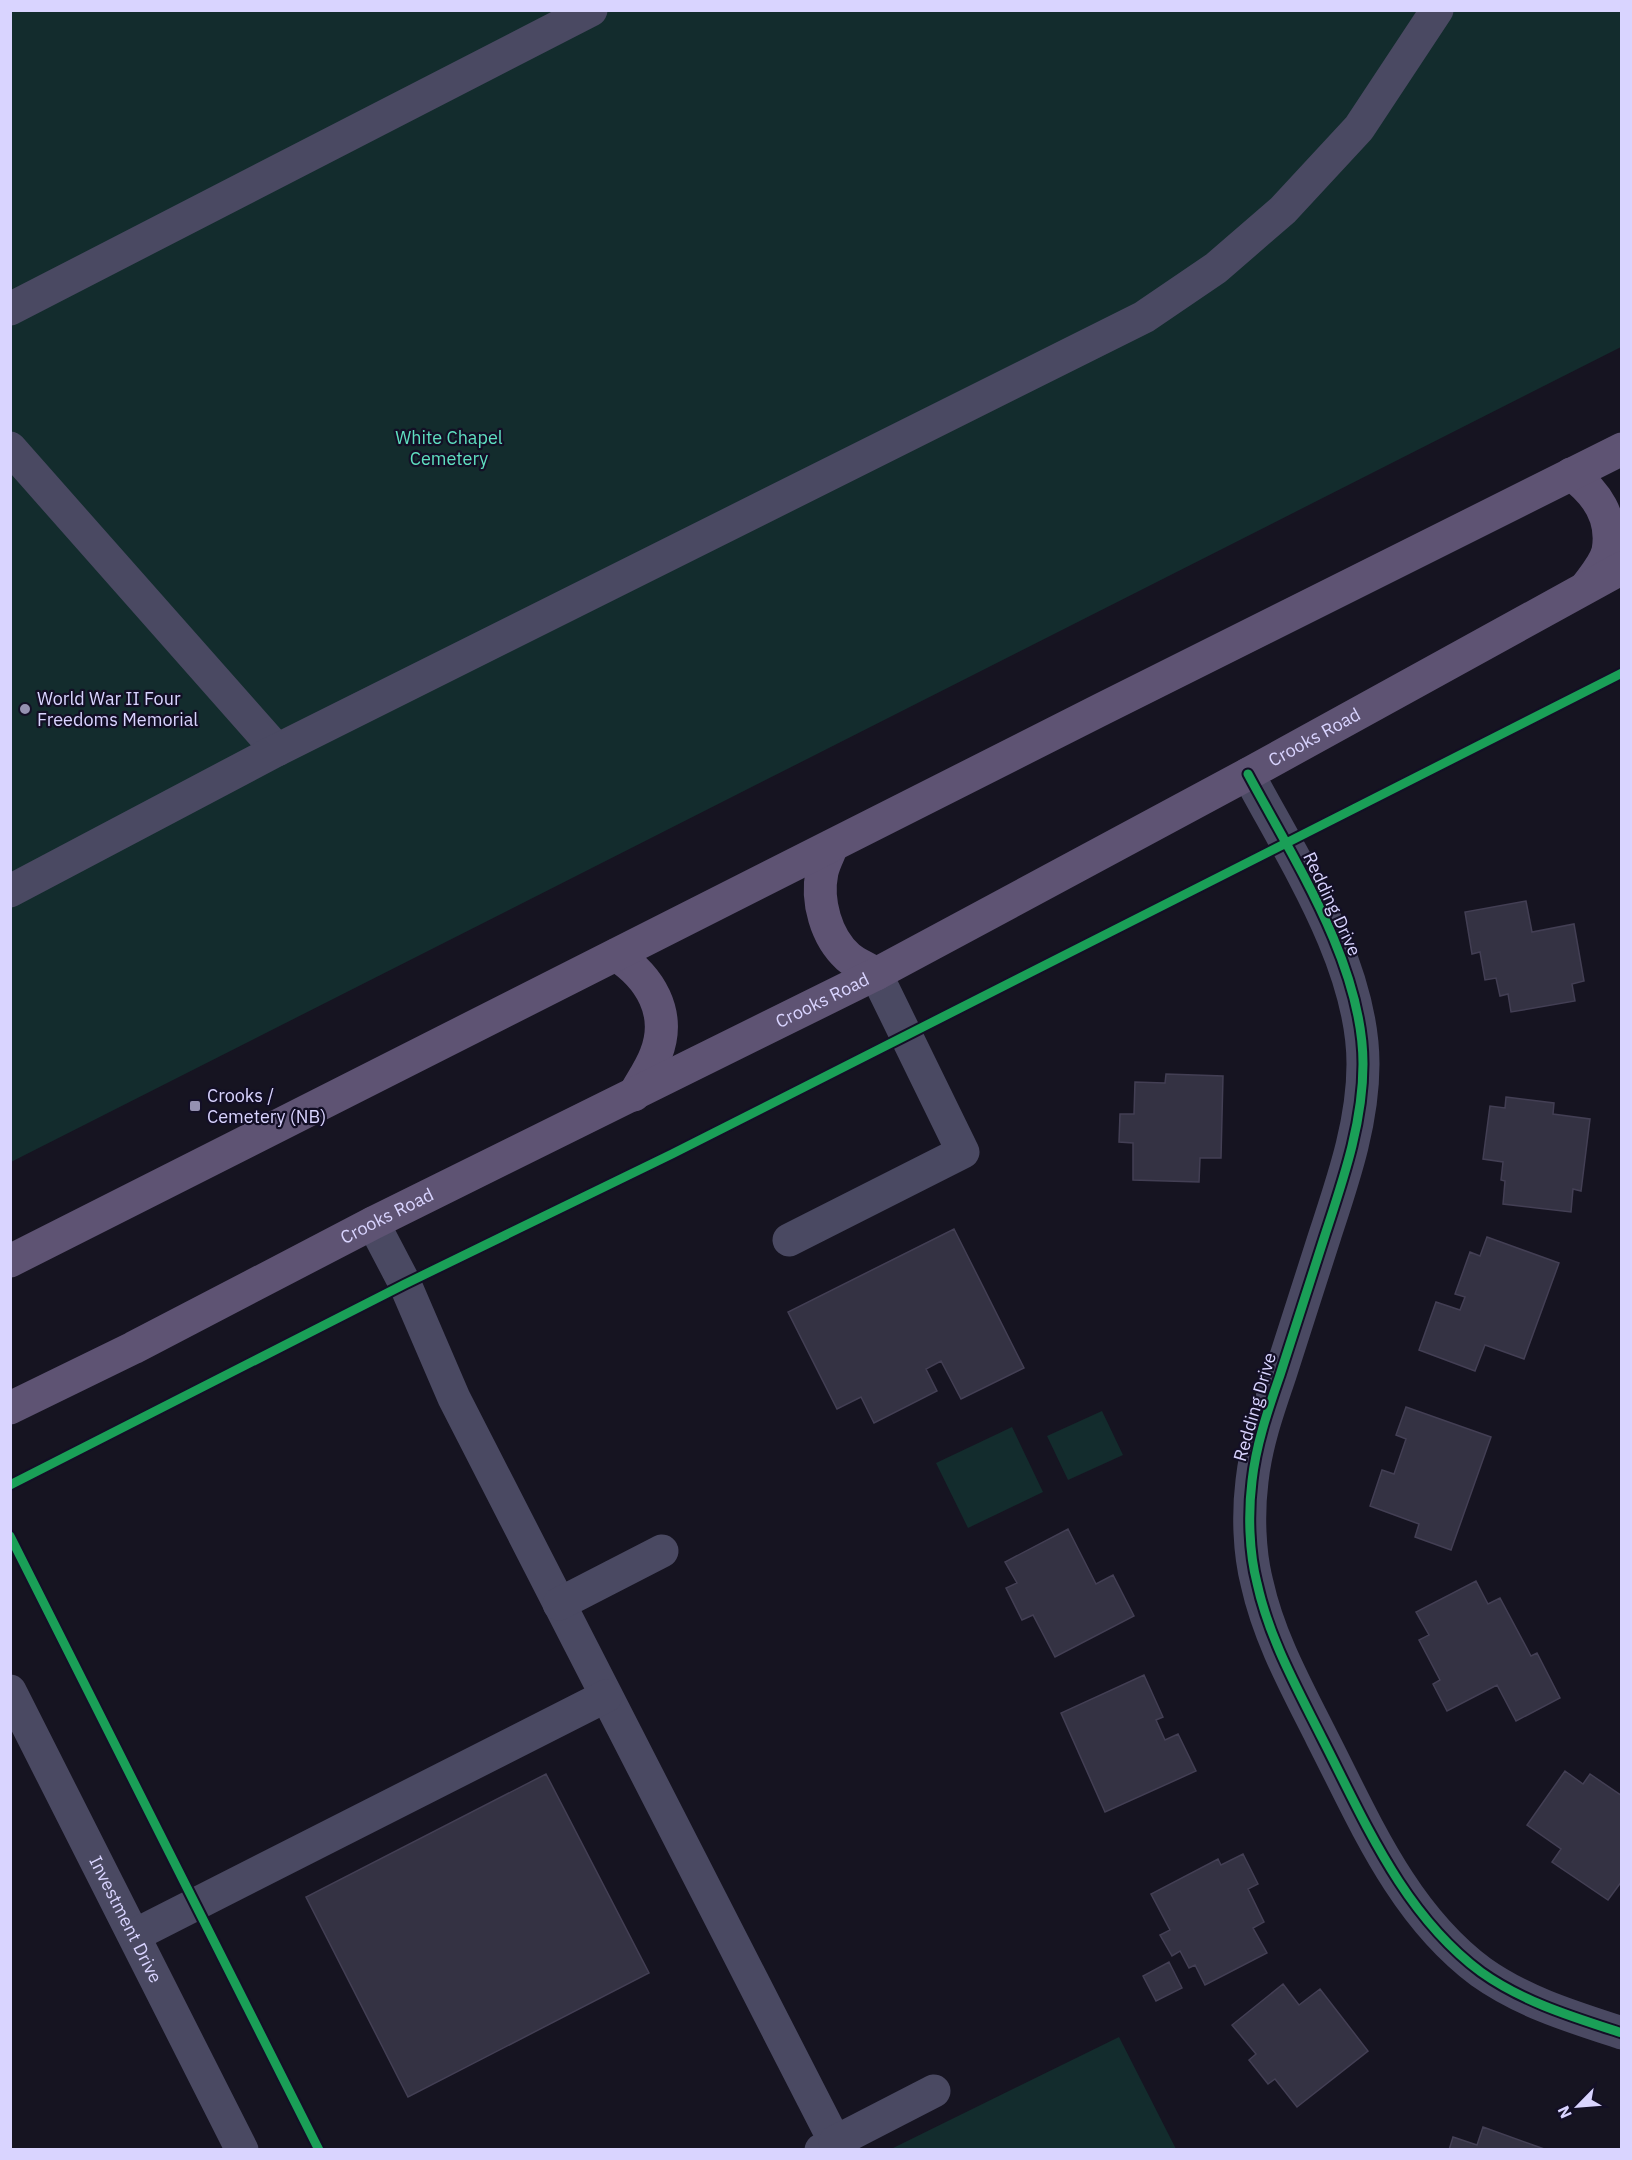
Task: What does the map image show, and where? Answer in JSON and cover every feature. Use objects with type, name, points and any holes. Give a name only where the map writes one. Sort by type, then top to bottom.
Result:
[{"type":"main road","points":[[10,1261],[1622,449]]},
{"type":"main road","points":[[1571,474],[1587,485],[1598,498],[1606,514],[1608,551],[1600,569],[1586,587]]},
{"type":"main road","name":"Crooks Road","points":[[10,1408],[133,1348],[373,1223],[876,974],[1248,774],[1622,568]]},
{"type":"main road","points":[[832,846],[822,871],[821,894],[825,921],[834,942],[849,958],[876,974]]},
{"type":"main road","points":[[616,956],[633,967],[648,983],[657,1001],[661,1021],[661,1038],[656,1055],[634,1095]]},
{"type":"street","points":[[10,309],[591,10]]},
{"type":"street","points":[[10,891],[277,750],[1144,316],[1216,268],[1283,210],[1359,128],[1437,10]]},
{"type":"street","points":[[10,448],[277,750]]},
{"type":"street","name":"Redding Drive","points":[[1248,774],[1339,948],[1359,1028],[1363,1062],[1361,1100],[1353,1143],[1261,1432],[1255,1462],[1252,1483],[1251,1533],[1255,1578],[1264,1611],[1283,1660],[1370,1832],[1388,1865],[1422,1916],[1480,1971],[1506,1988],[1552,2010],[1622,2033]]},
{"type":"street","points":[[789,1240],[963,1152],[876,974]]},
{"type":"street","points":[[373,1223],[405,1284],[454,1398],[606,1696],[828,2146],[934,2091]]},
{"type":"street","points":[[559,1604],[662,1551]]},
{"type":"street","name":"Investment Drive","points":[[10,1691],[242,2150]]},
{"type":"street","points":[[135,1935],[606,1696]]},
{"type":"green space","name":"White Chapel Cemetery","points":[[11,11],[1621,11],[1621,347],[11,1162]]},
{"type":"green space","points":[[1102,1411],[1123,1455],[1068,1480],[1047,1436]]},
{"type":"green space","points":[[1012,1427],[1043,1492],[968,1528],[936,1463]]},
{"type":"green space","points":[[1119,2037],[1176,2149],[891,2149]]},
{"type":"building","points":[[1526,901],[1532,932],[1574,924],[1584,981],[1572,984],[1575,1001],[1511,1012],[1508,994],[1500,996],[1496,978],[1485,980],[1480,952],[1472,954],[1465,912]]},
{"type":"building","points":[[1166,1074],[1223,1076],[1221,1158],[1200,1158],[1199,1182],[1133,1180],[1133,1143],[1119,1142],[1120,1114],[1134,1114],[1135,1082],[1165,1083]]},
{"type":"building","points":[[1506,1097],[1554,1103],[1553,1114],[1590,1119],[1581,1191],[1573,1189],[1571,1212],[1503,1204],[1505,1181],[1501,1180],[1503,1162],[1483,1159],[1490,1106],[1505,1108]]},
{"type":"building","points":[[954,1229],[1024,1368],[961,1399],[941,1361],[926,1369],[937,1391],[874,1423],[861,1397],[837,1409],[788,1312]]},
{"type":"building","points":[[1487,1237],[1559,1263],[1524,1359],[1485,1345],[1475,1371],[1419,1350],[1436,1302],[1460,1310],[1465,1297],[1455,1294],[1470,1252],[1480,1256]]},
{"type":"building","points":[[1406,1407],[1491,1437],[1451,1550],[1415,1537],[1419,1524],[1370,1506],[1382,1470],[1394,1474],[1406,1439],[1396,1435]]},
{"type":"building","points":[[1068,1529],[1096,1584],[1113,1575],[1134,1616],[1055,1657],[1033,1615],[1022,1620],[1006,1588],[1017,1583],[1005,1562]]},
{"type":"building","points":[[1476,1581],[1488,1604],[1500,1598],[1531,1656],[1537,1653],[1560,1698],[1516,1721],[1497,1685],[1447,1711],[1433,1684],[1440,1680],[1419,1640],[1429,1635],[1416,1612]]},
{"type":"building","points":[[1144,1675],[1163,1717],[1156,1720],[1165,1740],[1178,1734],[1196,1771],[1105,1812],[1061,1713]]},
{"type":"building","points":[[1565,1771],[1583,1784],[1590,1774],[1622,1796],[1622,1881],[1608,1900],[1552,1862],[1561,1849],[1527,1825]]},
{"type":"building","points":[[546,1774],[649,1973],[408,2097],[306,1897]]},
{"type":"building","points":[[1243,1854],[1258,1884],[1248,1889],[1264,1922],[1253,1928],[1267,1953],[1205,1985],[1195,1965],[1189,1968],[1180,1951],[1172,1956],[1160,1935],[1170,1930],[1151,1894],[1218,1859],[1221,1865]]},
{"type":"building","points":[[1169,1962],[1182,1988],[1156,2001],[1143,1976]]},
{"type":"building","points":[[1283,1984],[1299,2005],[1320,1989],[1368,2051],[1297,2107],[1275,2079],[1268,2084],[1249,2060],[1256,2054],[1232,2025]]},
{"type":"building","points":[[1483,2127],[1547,2150],[1449,2150],[1453,2137],[1477,2145]]},
{"type":"cycle path","points":[[10,1485],[405,1284],[672,1154],[1622,673]]},
{"type":"cycle path","points":[[1248,774],[1305,877],[1339,951],[1352,989],[1360,1027],[1363,1064],[1360,1108],[1345,1172],[1256,1454],[1251,1493],[1250,1532],[1254,1571],[1262,1603],[1276,1643],[1354,1802],[1388,1865],[1429,1923],[1454,1949],[1497,1983],[1549,2008],[1622,2033]]},
{"type":"cycle path","points":[[10,1536],[319,2150]]},
{"type":"place","name":"World War II Four Freedoms Memorial","points":[[25,709]]},
{"type":"place","name":"Crooks / Cemetery (NB)","points":[[195,1106]]}]
